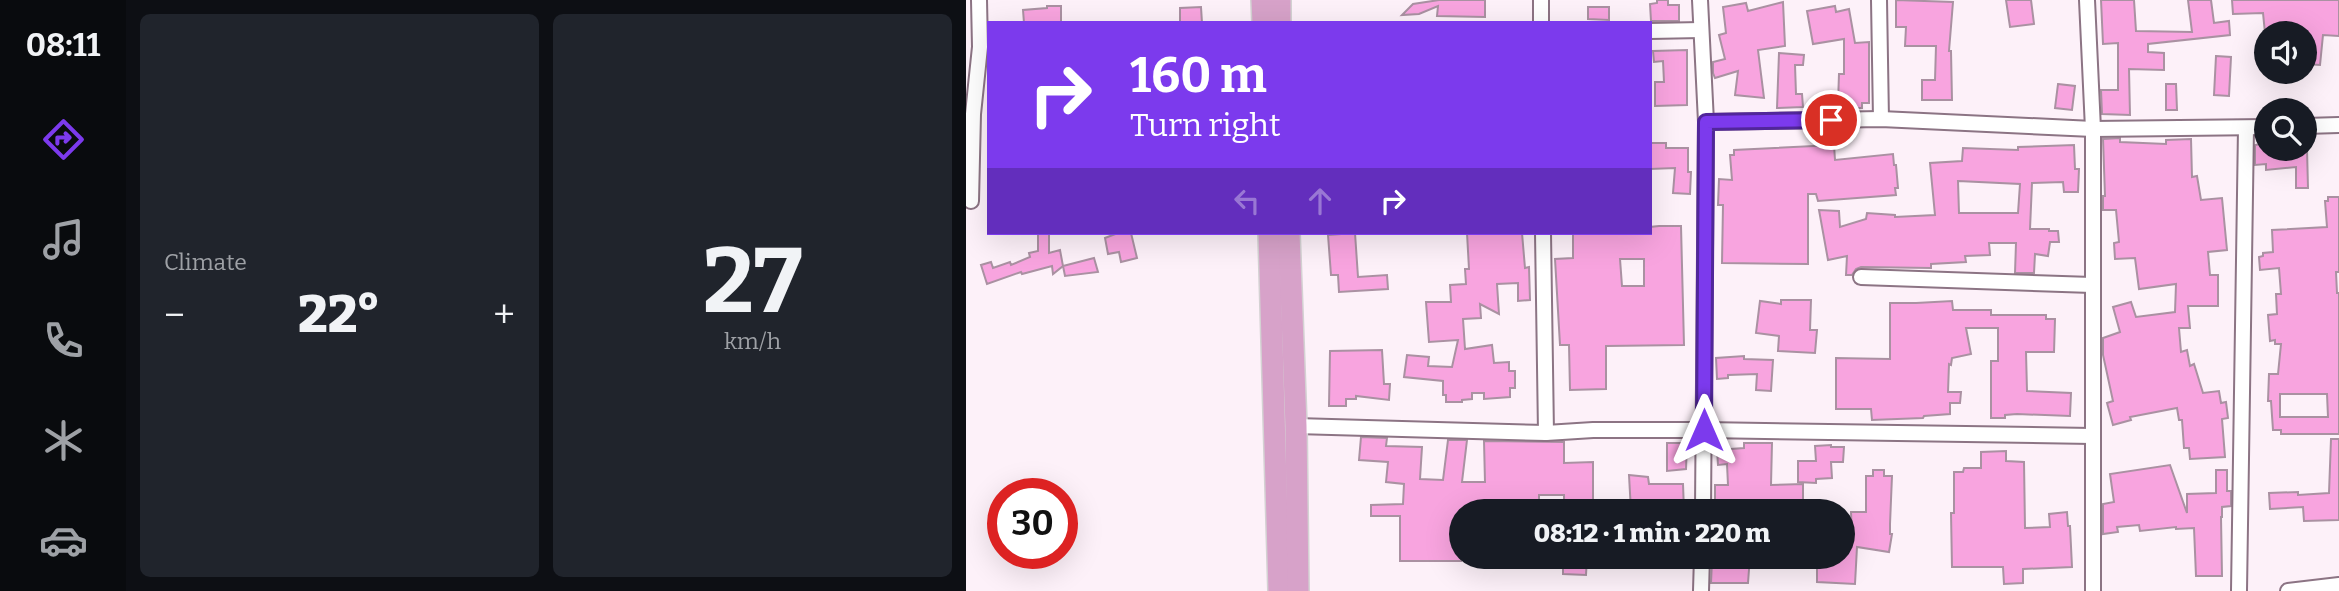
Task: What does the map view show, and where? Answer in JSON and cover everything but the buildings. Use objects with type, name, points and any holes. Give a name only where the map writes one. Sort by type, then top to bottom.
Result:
[{"type":"main road","points":[[1262,0],[1263,21]]},
{"type":"main road","points":[[1280,0],[1280,21]]},
{"type":"main road","points":[[1269,235],[1289,590]]},
{"type":"main road","points":[[1289,235],[1296,426],[1289,590]]},
{"type":"street","points":[[971,201],[979,0]]},
{"type":"street","points":[[1541,0],[1541,21]]},
{"type":"street","points":[[1700,0],[1706,122],[1703,499]]},
{"type":"street","points":[[1880,0],[1881,119]]},
{"type":"street","points":[[2087,0],[2093,129],[2093,591]]},
{"type":"street","points":[[1652,31],[1701,30]]},
{"type":"street","points":[[1706,122],[1881,119],[2093,129],[2254,128]]},
{"type":"street","points":[[2317,126],[2339,125]]},
{"type":"street","points":[[2239,591],[2246,128]]},
{"type":"street","points":[[1544,235],[1546,433]]},
{"type":"street","points":[[1861,277],[2092,285]]},
{"type":"street","points":[[1296,426],[1546,433],[1593,430],[1704,430],[2092,436]]},
{"type":"street","points":[[1701,591],[1702,569]]},
{"type":"street","points":[[2288,591],[2339,585]]},
{"type":"street","points":[[1289,590],[1307,591]]},
{"type":"route","points":[[1704,430],[1706,122],[1831,120]]}]
